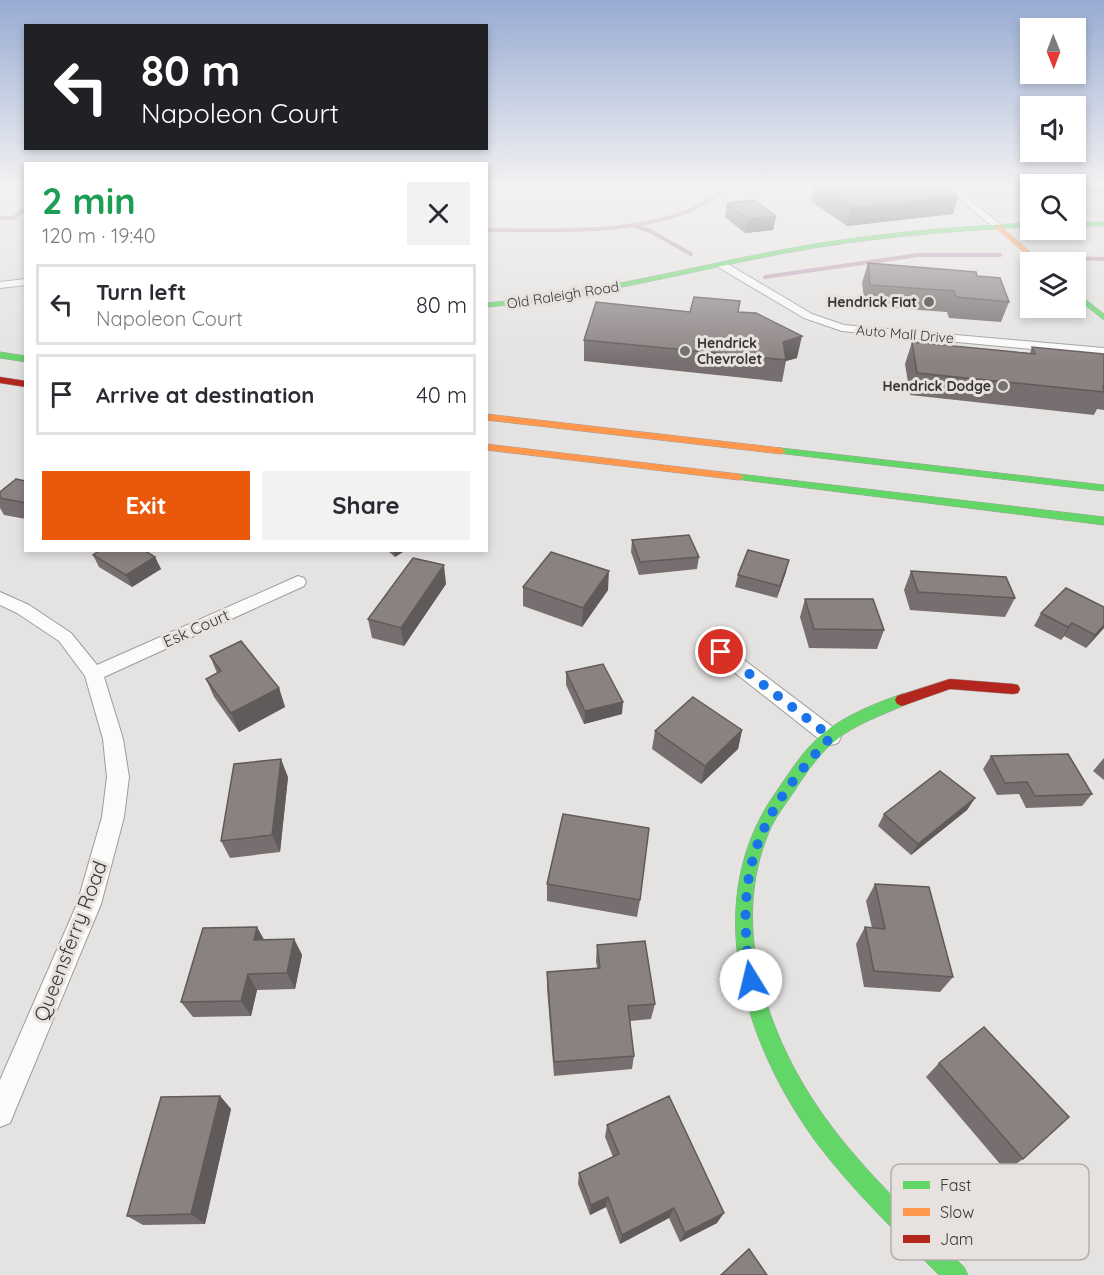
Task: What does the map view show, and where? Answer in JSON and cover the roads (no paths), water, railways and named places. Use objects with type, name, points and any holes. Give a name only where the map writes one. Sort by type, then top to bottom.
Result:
[{"type":"main road","name":"Old Raleigh Road","points":[[488,305],[572,296],[828,244]]},
{"type":"main road","points":[[1086,303],[1104,318]]},
{"type":"main road","points":[[0,355],[24,359]]},
{"type":"main road","points":[[0,380],[24,384]]},
{"type":"main road","points":[[488,417],[1104,488]]},
{"type":"main road","points":[[488,447],[1104,521]]},
{"type":"main road","points":[[891,1211],[862,1182],[815,1123],[785,1074],[763,1026],[744,940],[745,899],[750,868],[759,837],[771,813],[790,785],[831,737],[887,707],[950,684],[1013,688]]},
{"type":"main road","points":[[941,1260],[956,1275]]},
{"type":"street","name":"Auto Mall Drive","points":[[722,264],[808,316],[842,328],[1104,352]]},
{"type":"street","points":[[0,285],[24,282]]},
{"type":"street","name":"Esk Court","points":[[94,674],[298,582]]},
{"type":"street","name":"Queensferry Road","points":[[0,598],[23,609],[65,637],[94,674],[113,739],[118,777],[113,817],[89,904],[0,1113]]},
{"type":"street","points":[[721,652],[831,737]]},
{"type":"waterway","points":[[674,244],[691,254]]},
{"type":"waterway","points":[[765,277],[918,255],[1000,255]]},
{"type":"waterway","points":[[1086,258],[1104,259]]},
{"type":"place","name":"Hendrick Fiat","points":[[929,302]]},
{"type":"place","name":"Hendrick Chevrolet","points":[[685,351]]},
{"type":"place","name":"Hendrick Dodge","points":[[1003,386]]}]
